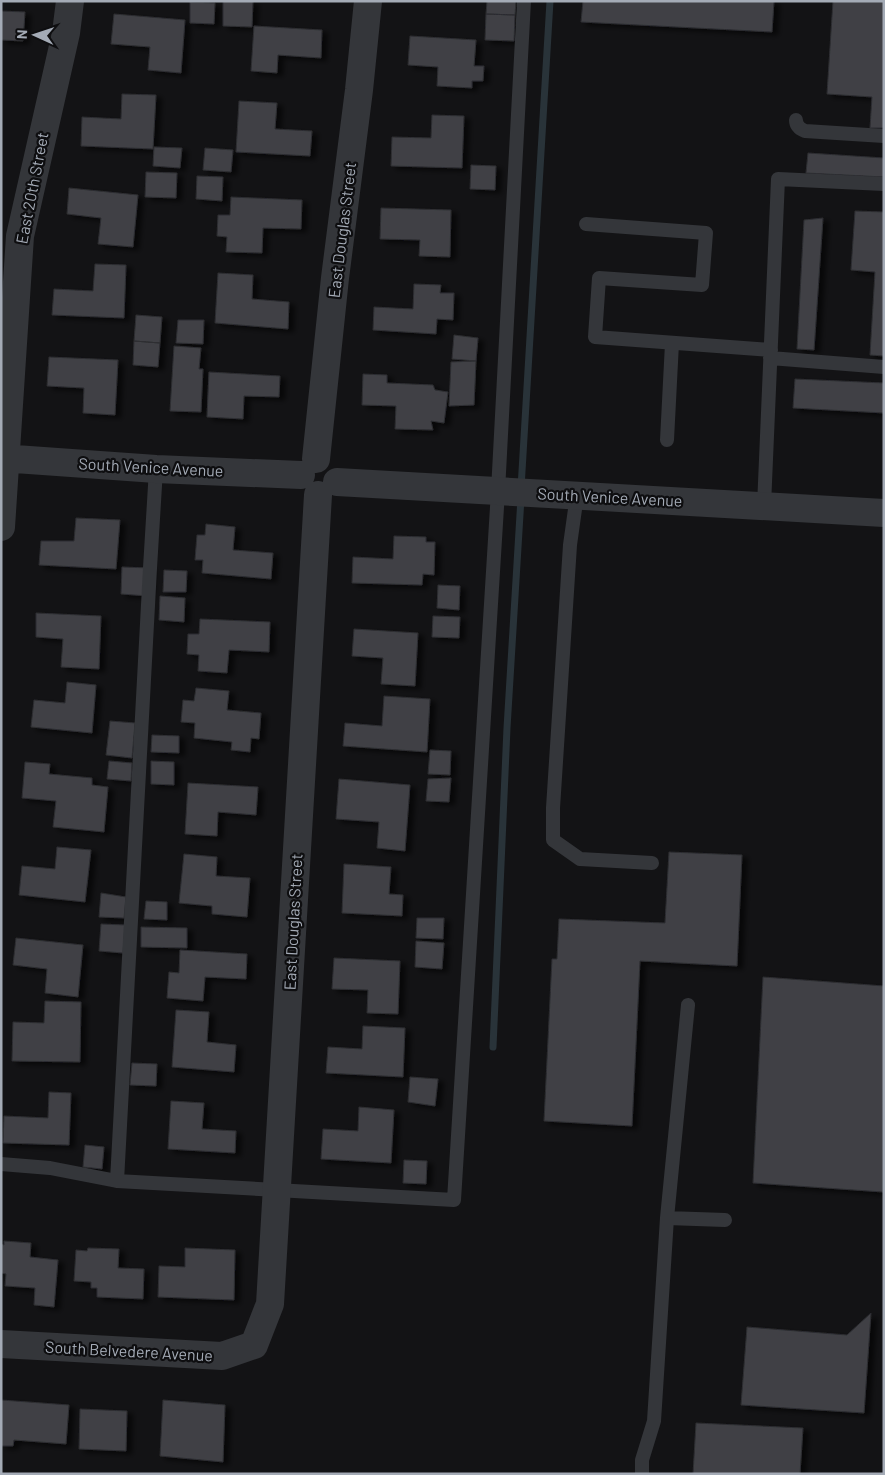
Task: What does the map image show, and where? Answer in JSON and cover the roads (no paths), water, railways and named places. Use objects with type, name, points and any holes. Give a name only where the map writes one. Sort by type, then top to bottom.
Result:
[{"type":"street","name":"East 20th Street","points":[[1,527],[3,458],[20,236],[66,34],[70,1]]},
{"type":"street","name":"East Douglas Street","points":[[308,467],[360,90],[368,1]]},
{"type":"street","name":"South Venice Avenue","points":[[3,458],[156,469],[308,467]]},
{"type":"street","points":[[308,467],[303,487],[312,494],[328,489]]},
{"type":"street","name":"South Venice Avenue","points":[[328,489],[498,491],[884,513]]},
{"type":"street","name":"East Douglas Street","points":[[258,1350],[270,1304],[328,489]]},
{"type":"street","name":"South Belvedere Avenue","points":[[1,1344],[222,1356],[258,1350]]},
{"type":"lane","points":[[1,1164],[50,1168],[117,1181],[454,1200],[498,491],[524,1]]},
{"type":"lane","points":[[796,120],[796,124],[800,129],[805,130],[884,136]]},
{"type":"lane","points":[[764,506],[778,179],[884,184]]},
{"type":"lane","points":[[586,224],[706,233],[702,285],[599,278],[595,337],[672,343],[884,368]]},
{"type":"lane","points":[[667,440],[672,343]]},
{"type":"lane","points":[[117,1181],[156,469]]},
{"type":"lane","points":[[577,495],[570,545],[552,840],[580,859],[652,863]]},
{"type":"lane","points":[[642,1474],[642,1460],[654,1421],[667,1218],[688,1005]]},
{"type":"lane","points":[[667,1218],[725,1220]]},
{"type":"waterway","points":[[521,488],[550,1]]},
{"type":"waterway","points":[[493,1047],[507,728],[521,498]]}]
